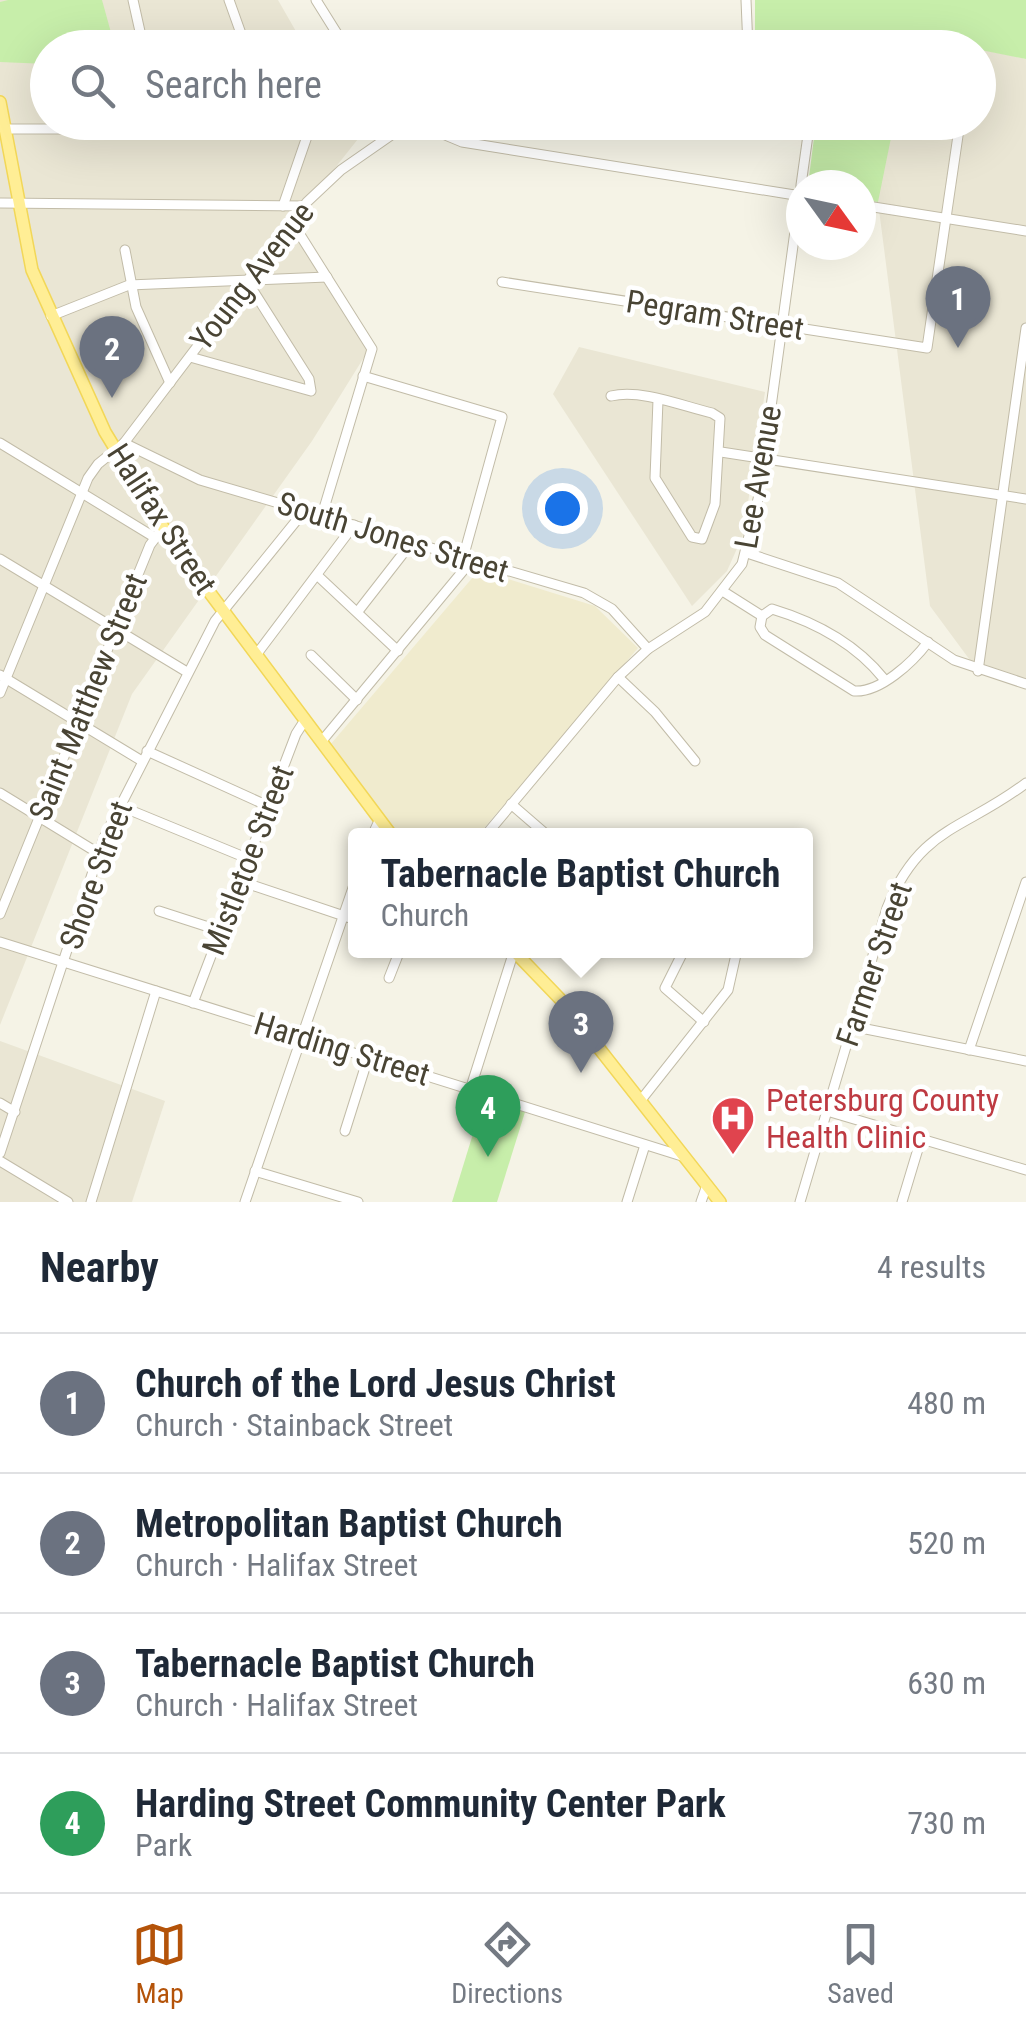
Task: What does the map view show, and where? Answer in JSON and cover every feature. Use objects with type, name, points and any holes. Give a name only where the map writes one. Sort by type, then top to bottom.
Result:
[{"type":"main road","name":"Halifax Street","points":[[0,102],[32,270],[158,533],[224,611],[385,828]]},
{"type":"main road","points":[[520,958],[561,1000],[720,1202]]},
{"type":"street","points":[[132,0],[140,30]]},
{"type":"street","points":[[229,0],[240,30]]},
{"type":"street","points":[[316,0],[335,30]]},
{"type":"street","points":[[746,0],[747,30]]},
{"type":"street","points":[[5,130],[30,129]]},
{"type":"street","points":[[284,206],[306,140]]},
{"type":"street","name":"Young Avenue","points":[[0,693],[3,676],[93,470],[119,447],[304,206],[386,140]]},
{"type":"street","points":[[457,140],[786,189]]},
{"type":"street","name":"Lee Avenue","points":[[804,170],[807,140]]},
{"type":"street","points":[[945,218],[957,140]]},
{"type":"street","points":[[0,203],[304,206]]},
{"type":"street","points":[[876,207],[1026,231]]},
{"type":"street","name":"Pegram Street","points":[[502,282],[927,348],[945,218]]},
{"type":"street","points":[[292,222],[372,346],[322,515]]},
{"type":"street","points":[[125,250],[129,285],[170,382]]},
{"type":"street","name":"Lee Avenue","points":[[492,828],[618,677],[724,592],[747,553],[792,260]]},
{"type":"street","points":[[51,316],[129,285],[327,278]]},
{"type":"street","points":[[190,356],[309,392],[313,386],[247,282]]},
{"type":"street","points":[[978,671],[1026,328]]},
{"type":"street","points":[[321,742],[398,651],[468,559],[502,418],[363,376]]},
{"type":"street","points":[[611,396],[658,400],[716,415],[722,423],[721,452],[707,531],[702,539],[692,537],[658,488],[652,453],[658,400]]},
{"type":"street","points":[[0,443],[158,533]]},
{"type":"street","name":"South Jones Street","points":[[119,447],[189,476],[593,597],[618,614],[648,650]]},
{"type":"street","points":[[721,452],[1026,499]]},
{"type":"street","name":"Shore Street","points":[[0,1153],[98,853],[120,806],[187,672],[224,611],[305,510]]},
{"type":"street","points":[[256,655],[354,524]]},
{"type":"street","name":"Saint Matthew Street","points":[[0,911],[158,533]]},
{"type":"street","points":[[359,610],[412,542]]},
{"type":"street","points":[[747,553],[838,582],[978,671],[1026,684]]},
{"type":"street","points":[[0,559],[187,672]]},
{"type":"street","points":[[318,576],[359,610],[398,651]]},
{"type":"street","points":[[724,592],[762,616]]},
{"type":"street","points":[[884,679],[856,651],[819,627],[772,609],[762,616],[760,626],[765,635],[854,692],[863,692],[884,679],[916,659],[928,642]]},
{"type":"street","points":[[311,655],[356,700]]},
{"type":"street","points":[[3,676],[142,761]]},
{"type":"street","points":[[618,677],[655,712],[694,762]]},
{"type":"street","name":"Mistletoe Street","points":[[194,1002],[305,720]]},
{"type":"street","points":[[147,751],[268,806]]},
{"type":"street","name":"Farmer Street","points":[[800,1202],[887,908],[910,864],[944,831],[1026,785]]},
{"type":"street","points":[[0,793],[98,853]]},
{"type":"street","points":[[511,804],[539,828]]},
{"type":"street","points":[[120,806],[249,858]]},
{"type":"street","points":[[376,828],[379,821]]},
{"type":"street","points":[[240,881],[348,917]]},
{"type":"street","points":[[970,1050],[1026,882]]},
{"type":"street","points":[[244,1202],[348,904]]},
{"type":"street","points":[[159,911],[221,931]]},
{"type":"street","name":"Harding Street","points":[[0,942],[685,1157]]},
{"type":"street","points":[[389,978],[397,958]]},
{"type":"street","points":[[470,1090],[511,958]]},
{"type":"street","points":[[680,958],[665,988],[704,1022]]},
{"type":"street","points":[[640,1100],[733,980],[736,958]]},
{"type":"street","points":[[91,1202],[156,991]]},
{"type":"street","points":[[852,1026],[1026,1060]]},
{"type":"street","points":[[345,1131],[368,1058]]},
{"type":"street","points":[[0,1103],[15,1112]]},
{"type":"street","points":[[827,1111],[1026,1170]]},
{"type":"street","points":[[902,1202],[921,1139]]},
{"type":"street","points":[[627,1202],[644,1145]]},
{"type":"street","points":[[0,1161],[68,1202]]},
{"type":"street","points":[[255,1171],[358,1202]]},
{"type":"street","points":[[701,1202],[706,1185]]},
{"type":"shaded area","points":[[0,0],[278,0],[295,30],[30,30],[30,140],[357,140],[292,222],[371,346],[312,441],[132,694],[0,1025]]},
{"type":"shaded area","points":[[996,53],[1026,59],[1026,681],[978,671],[930,606],[877,194],[890,140],[996,140]]},
{"type":"shaded area","points":[[579,347],[765,392],[743,535],[727,571],[692,606],[553,394]]},
{"type":"shaded area","points":[[479,570],[595,606],[638,648],[484,828],[394,828],[330,745]]},
{"type":"shaded area","points":[[0,1041],[165,1101],[132,1202],[0,1202]]},
{"type":"green space","points":[[102,0],[110,30],[30,30],[30,63],[0,62],[0,2]]},
{"type":"green space","points":[[755,0],[1026,0],[1026,59],[996,53],[996,30],[755,30]]},
{"type":"green space","points":[[814,140],[891,140],[878,202],[876,170],[810,170]]},
{"type":"green space","points":[[484,1098],[525,1112],[497,1202],[452,1202]]},
{"type":"place","name":"Church of the Lord Jesus Christ","points":[[958,348]]},
{"type":"place","name":"Metropolitan Baptist Church","points":[[112,398]]},
{"type":"place","name":"Tabernacle Baptist Church","points":[[581,1073]]},
{"type":"place","name":"Petersburg County Health Clinic","points":[[733,1156]]},
{"type":"place","name":"Harding Street Community Center Park","points":[[488,1157]]}]
